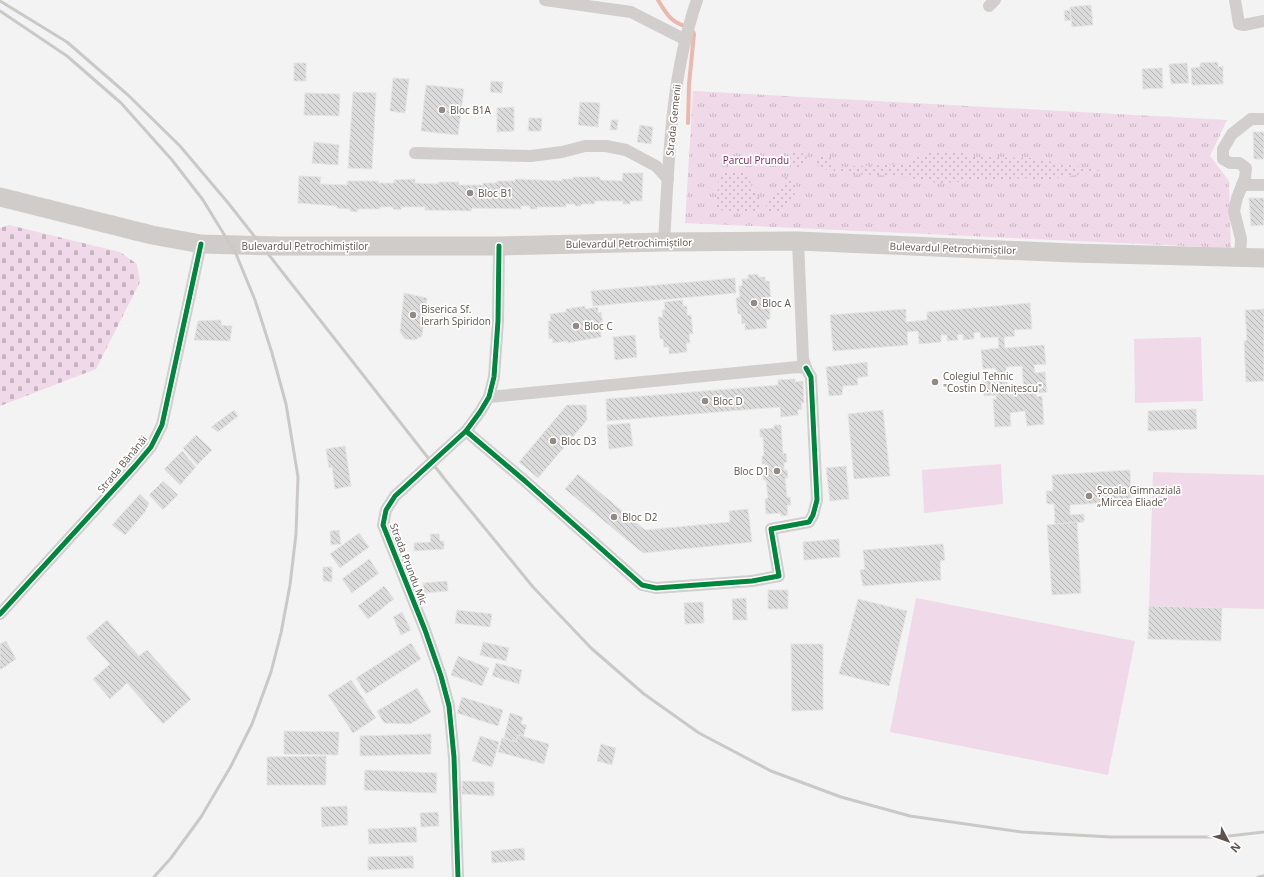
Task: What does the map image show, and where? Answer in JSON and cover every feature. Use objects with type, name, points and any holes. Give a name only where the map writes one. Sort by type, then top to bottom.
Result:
[{"type":"main road","name":"Bulevardul Petrochimiștilor","points":[[0,197],[152,234],[201,244],[263,246],[499,246],[664,242],[798,241],[1072,253],[1264,258]]},
{"type":"street","points":[[545,0],[631,12],[686,40]]},
{"type":"street","name":"Strada Gemenii","points":[[664,242],[673,108],[677,81],[691,17],[697,0]]},
{"type":"street","points":[[1235,0],[1239,24],[1244,25],[1264,21]]},
{"type":"street","points":[[1240,257],[1241,239],[1234,211],[1237,198],[1245,178],[1246,168],[1239,163],[1230,163],[1223,159],[1223,148],[1232,134],[1251,119],[1264,119]]},
{"type":"street","points":[[415,153],[531,156],[562,152],[585,146],[606,146],[626,150],[656,166],[668,179]]},
{"type":"street","points":[[1242,186],[1264,185]]},
{"type":"street","points":[[466,431],[525,481],[642,585],[656,588],[752,581],[779,576],[771,529],[809,522],[813,515],[817,500],[811,377],[803,359],[798,241]]},
{"type":"street","name":"Strada Bănănăi","points":[[0,614],[135,466],[154,441],[162,425],[201,244]]},
{"type":"street","name":"Strada Prundu Mic","points":[[458,877],[454,757],[450,706],[425,630],[383,525],[386,510],[395,496],[466,431],[489,397],[494,377],[498,321],[499,246]]},
{"type":"street","points":[[489,397],[797,367],[806,368]]},
{"type":"green space","name":"Parcul Prundu","points":[[693,91],[1227,120],[1210,156],[1229,181],[1231,248],[685,223]]},
{"type":"green space","points":[[929,151],[960,152],[976,157],[1031,158],[1102,171],[1037,181],[1030,178],[938,183],[899,176],[832,172],[836,167],[906,164]]},
{"type":"green space","points":[[793,152],[807,154],[806,161],[803,166],[791,168],[789,159]]},
{"type":"green space","points":[[818,156],[828,156],[832,159],[832,167],[828,170],[819,168],[817,162]]},
{"type":"green space","points":[[725,173],[749,173],[752,187],[760,198],[758,212],[716,210],[719,177]]},
{"type":"green space","points":[[785,176],[797,187],[793,199],[786,204],[784,211],[772,212],[766,210],[767,199],[771,198],[780,191]]},
{"type":"green space","points":[[9,225],[120,252],[137,264],[140,282],[96,369],[0,406],[0,228]]},
{"type":"green space","points":[[1201,337],[1203,401],[1135,403],[1134,339]]},
{"type":"green space","points":[[1001,464],[1003,504],[924,513],[922,470]]},
{"type":"green space","points":[[1153,472],[1264,475],[1264,609],[1149,606]]},
{"type":"green space","points":[[916,598],[1135,641],[1108,775],[890,732]]},
{"type":"building","points":[[1091,5],[1093,25],[1072,27],[1070,7]]},
{"type":"building","points":[[1070,10],[1071,20],[1065,21],[1064,11]]},
{"type":"building","points":[[1218,62],[1218,67],[1223,66],[1223,84],[1192,85],[1191,68],[1200,67],[1200,63]]},
{"type":"building","points":[[294,63],[306,63],[306,81],[294,81]]},
{"type":"building","points":[[1187,63],[1189,83],[1171,84],[1169,64]]},
{"type":"building","points":[[1162,68],[1163,88],[1143,89],[1142,69]]},
{"type":"building","points":[[393,78],[409,79],[405,113],[390,111]]},
{"type":"building","points":[[491,81],[503,82],[502,93],[490,92]]},
{"type":"building","name":"Bloc B1A","points":[[426,85],[464,89],[458,135],[421,131]]},
{"type":"building","points":[[353,92],[376,93],[372,169],[348,168]]},
{"type":"building","points":[[305,93],[340,94],[339,116],[304,115]]},
{"type":"building","points":[[580,102],[600,103],[598,127],[578,125]]},
{"type":"building","points":[[514,107],[514,131],[497,132],[497,108]]},
{"type":"building","points":[[529,118],[542,118],[541,131],[528,131]]},
{"type":"building","points":[[611,120],[618,120],[617,130],[610,130]]},
{"type":"building","points":[[640,125],[653,127],[651,144],[637,142]]},
{"type":"building","points":[[1253,132],[1264,132],[1264,159],[1254,159]]},
{"type":"building","points":[[314,142],[339,145],[338,165],[312,163]]},
{"type":"building","name":"Bloc B1","points":[[623,173],[643,173],[642,201],[630,201],[630,204],[623,204],[623,201],[595,201],[595,204],[582,204],[581,206],[566,204],[566,207],[537,207],[537,209],[530,209],[530,206],[521,206],[521,209],[472,208],[471,211],[425,210],[425,207],[401,207],[401,210],[393,209],[393,207],[380,207],[380,209],[358,209],[357,212],[350,211],[350,209],[337,208],[337,206],[298,203],[299,176],[321,177],[320,184],[347,185],[347,181],[379,181],[378,183],[394,183],[394,180],[415,179],[415,183],[438,184],[438,182],[459,182],[459,185],[483,185],[483,183],[497,183],[497,181],[515,181],[515,179],[562,181],[562,179],[573,179],[573,177],[600,177],[600,180],[622,181]]},
{"type":"building","points":[[1249,198],[1264,198],[1264,225],[1251,226]]},
{"type":"building","name":"Bloc A","points":[[758,274],[758,277],[765,277],[765,281],[769,281],[772,309],[770,309],[770,319],[766,320],[767,328],[745,330],[745,323],[742,324],[741,314],[738,314],[736,298],[740,297],[739,286],[742,286],[742,279],[748,279],[748,275]]},
{"type":"building","points":[[735,278],[736,293],[593,306],[591,291]]},
{"type":"building","name":"Biserica Sf. Ierarh Spiridon","points":[[404,293],[427,298],[422,336],[415,340],[405,339],[400,332]]},
{"type":"building","points":[[683,300],[683,306],[687,306],[687,315],[691,315],[693,334],[689,334],[690,343],[686,343],[687,352],[669,354],[669,347],[664,347],[663,339],[660,339],[658,317],[663,317],[662,310],[665,310],[664,302]]},
{"type":"building","points":[[1030,303],[1032,329],[1014,330],[1015,336],[1004,337],[1005,348],[1044,345],[1046,364],[1034,365],[1035,373],[1045,372],[1047,392],[1036,393],[1037,397],[1042,396],[1044,424],[1027,426],[1025,411],[1010,413],[1011,426],[995,427],[993,399],[996,399],[996,395],[984,396],[983,377],[996,376],[995,368],[983,369],[981,350],[999,348],[998,337],[981,338],[980,332],[974,333],[974,339],[963,340],[963,334],[957,335],[958,340],[947,341],[947,335],[941,335],[941,342],[919,344],[918,331],[907,332],[908,345],[833,351],[830,315],[906,309],[906,322],[927,320],[927,312]],"holes":[[[1022,366],[1024,393],[1008,395],[1006,367]]]},
{"type":"building","name":"Bloc C","points":[[585,306],[585,309],[598,307],[598,313],[601,312],[604,331],[601,332],[601,337],[568,343],[568,341],[553,343],[552,338],[549,339],[548,321],[551,321],[550,314],[566,312],[566,309]]},
{"type":"building","points":[[1264,309],[1264,381],[1246,382],[1244,341],[1247,340],[1245,310]]},
{"type":"building","points":[[221,320],[221,325],[232,326],[230,341],[194,340],[198,321]]},
{"type":"building","points":[[635,335],[637,357],[615,360],[613,337]]},
{"type":"building","points":[[867,362],[868,376],[857,378],[858,385],[843,386],[842,395],[829,396],[826,367]]},
{"type":"building","name":"Bloc D","points":[[795,379],[795,382],[803,381],[804,403],[801,403],[802,409],[798,410],[798,415],[781,417],[780,407],[607,421],[606,399],[778,385],[778,380]]},
{"type":"building","name":"Bloc D3","points":[[567,405],[586,405],[587,420],[538,478],[519,462]]},
{"type":"building","points":[[1196,409],[1197,429],[1148,431],[1148,411]]},
{"type":"building","points":[[234,410],[238,416],[218,432],[211,427]]},
{"type":"building","points":[[883,410],[890,476],[854,479],[848,414]]},
{"type":"building","points":[[630,423],[633,446],[609,449],[607,425]]},
{"type":"building","name":"Bloc D1","points":[[774,425],[781,425],[783,454],[786,453],[787,462],[784,463],[784,470],[787,470],[788,478],[785,478],[787,497],[790,497],[791,505],[787,505],[788,515],[781,516],[781,513],[766,514],[765,499],[768,498],[766,480],[763,480],[763,472],[766,471],[765,464],[762,464],[762,456],[764,456],[763,437],[760,437],[760,429],[774,428]]},
{"type":"building","points":[[196,435],[212,450],[197,465],[183,448]]},
{"type":"building","points":[[345,446],[351,486],[335,489],[332,467],[329,468],[326,449]]},
{"type":"building","points":[[182,451],[196,467],[180,485],[164,469]]},
{"type":"building","points":[[846,466],[849,499],[830,501],[826,468]]},
{"type":"building","name":"Școala Gimnazială „Mircea Eliade”","points":[[1130,470],[1131,501],[1070,505],[1070,515],[1084,514],[1084,522],[1055,524],[1054,504],[1047,504],[1046,491],[1053,491],[1052,475]]},
{"type":"building","name":"Bloc D2","points":[[578,474],[645,530],[730,522],[729,511],[748,509],[752,542],[643,553],[565,489]]},
{"type":"building","points":[[163,481],[178,495],[163,510],[149,495]]},
{"type":"building","points":[[140,494],[149,503],[145,512],[125,535],[112,525]]},
{"type":"building","points":[[1077,522],[1081,593],[1052,595],[1047,525]]},
{"type":"building","points":[[339,530],[341,544],[331,545],[330,531]]},
{"type":"building","points":[[359,533],[369,547],[340,568],[330,554]]},
{"type":"building","points":[[430,534],[439,534],[440,541],[444,541],[444,549],[414,551],[414,543],[431,542]]},
{"type":"building","points":[[839,539],[840,557],[804,560],[803,542]]},
{"type":"building","points":[[943,544],[945,560],[940,561],[941,580],[863,586],[860,570],[865,569],[863,550]]},
{"type":"building","points":[[369,559],[379,573],[352,593],[342,579]]},
{"type":"building","points":[[323,567],[332,567],[332,582],[323,581]]},
{"type":"building","points":[[447,581],[448,591],[424,593],[423,583]]},
{"type":"building","points":[[384,586],[394,599],[368,619],[358,606]]},
{"type":"building","points":[[768,590],[788,590],[788,609],[768,609]]},
{"type":"building","points":[[746,598],[747,620],[733,620],[732,599]]},
{"type":"building","points":[[858,599],[907,611],[889,686],[839,674]]},
{"type":"building","points":[[703,602],[704,623],[685,624],[684,603]]},
{"type":"building","points":[[1149,606],[1222,608],[1221,641],[1148,639]]},
{"type":"building","points":[[457,610],[492,614],[490,627],[455,623]]},
{"type":"building","points":[[402,612],[411,630],[401,635],[393,617]]},
{"type":"building","points":[[107,620],[139,656],[147,650],[191,699],[163,724],[127,683],[110,699],[93,679],[110,664],[86,638]]},
{"type":"building","points":[[6,641],[16,659],[0,670],[0,644]]},
{"type":"building","points":[[483,642],[509,648],[506,661],[480,655]]},
{"type":"building","points":[[411,643],[421,659],[366,694],[356,678]]},
{"type":"building","points":[[791,644],[823,644],[823,710],[792,711]]},
{"type":"building","points":[[458,656],[489,668],[482,686],[451,675]]},
{"type":"building","points":[[496,663],[522,670],[519,684],[492,676]]},
{"type":"building","points":[[351,680],[376,718],[353,733],[328,695]]},
{"type":"building","points":[[417,688],[431,712],[410,724],[384,723],[377,711]]},
{"type":"building","points":[[462,697],[503,710],[498,726],[457,713]]},
{"type":"building","points":[[510,713],[523,717],[521,724],[527,725],[523,737],[518,735],[516,742],[504,738]]},
{"type":"building","points":[[284,731],[339,732],[338,755],[284,754]]},
{"type":"building","points":[[431,734],[431,754],[360,756],[360,736]]},
{"type":"building","points":[[518,735],[549,744],[544,764],[498,752],[502,738],[516,742]]},
{"type":"building","points":[[480,736],[499,742],[492,767],[472,761]]},
{"type":"building","points":[[601,744],[616,748],[612,765],[597,761]]},
{"type":"building","points":[[326,756],[326,785],[267,785],[267,757]]},
{"type":"building","points":[[365,770],[437,773],[436,793],[364,790]]},
{"type":"building","points":[[462,781],[494,782],[494,796],[462,794]]},
{"type":"building","points":[[347,806],[348,825],[322,827],[321,807]]},
{"type":"building","points":[[438,812],[439,826],[421,827],[420,813]]},
{"type":"building","points":[[416,827],[417,842],[369,844],[368,829]]},
{"type":"building","points":[[524,848],[525,860],[492,863],[491,851]]},
{"type":"building","points":[[413,856],[414,868],[368,870],[368,857]]},
{"type":"waterway","points":[[658,0],[671,18],[679,24],[691,28],[694,34],[689,84],[688,123]]},
{"type":"railway","points":[[0,1],[67,42],[128,95],[180,146],[229,204],[447,482],[533,587],[591,648],[644,694],[699,733],[771,771],[841,797],[910,816],[1022,832],[1111,837],[1220,837],[1264,832]]},
{"type":"railway","points":[[0,11],[67,56],[121,103],[172,160],[203,200],[236,254],[255,300],[286,404],[298,477],[296,534],[290,585],[281,633],[271,672],[252,724],[231,766],[201,817],[171,858],[154,877]]},
{"type":"railway","points":[[1258,877],[1264,876]]},
{"type":"cycle path","points":[[0,614],[151,447],[162,425],[201,244]]},
{"type":"cycle path","points":[[458,877],[454,757],[449,706],[441,676],[425,630],[383,525],[386,510],[395,496],[466,431],[489,397],[494,377],[498,321],[499,246]]},
{"type":"cycle path","points":[[466,431],[525,481],[642,585],[656,588],[752,581],[779,576],[771,529],[809,522],[813,515],[817,500],[811,377],[806,368]]},
{"type":"place","name":"Bloc B1A","points":[[442,110]]},
{"type":"place","name":"Bloc B1","points":[[470,193]]},
{"type":"place","name":"Bloc A","points":[[754,303]]},
{"type":"place","name":"Biserica Sf. Ierarh Spiridon","points":[[413,315]]},
{"type":"place","name":"Bloc C","points":[[576,326]]},
{"type":"place","name":"Colegiul Tehnic \"Costin D. Nenițescu\"","points":[[935,382]]},
{"type":"place","name":"Bloc D","points":[[705,401]]},
{"type":"place","name":"Bloc D3","points":[[553,441]]},
{"type":"place","name":"Bloc D1","points":[[777,471]]},
{"type":"place","name":"Școala Gimnazială „Mircea Eliade”","points":[[1089,496]]},
{"type":"place","name":"Bloc D2","points":[[614,517]]}]
